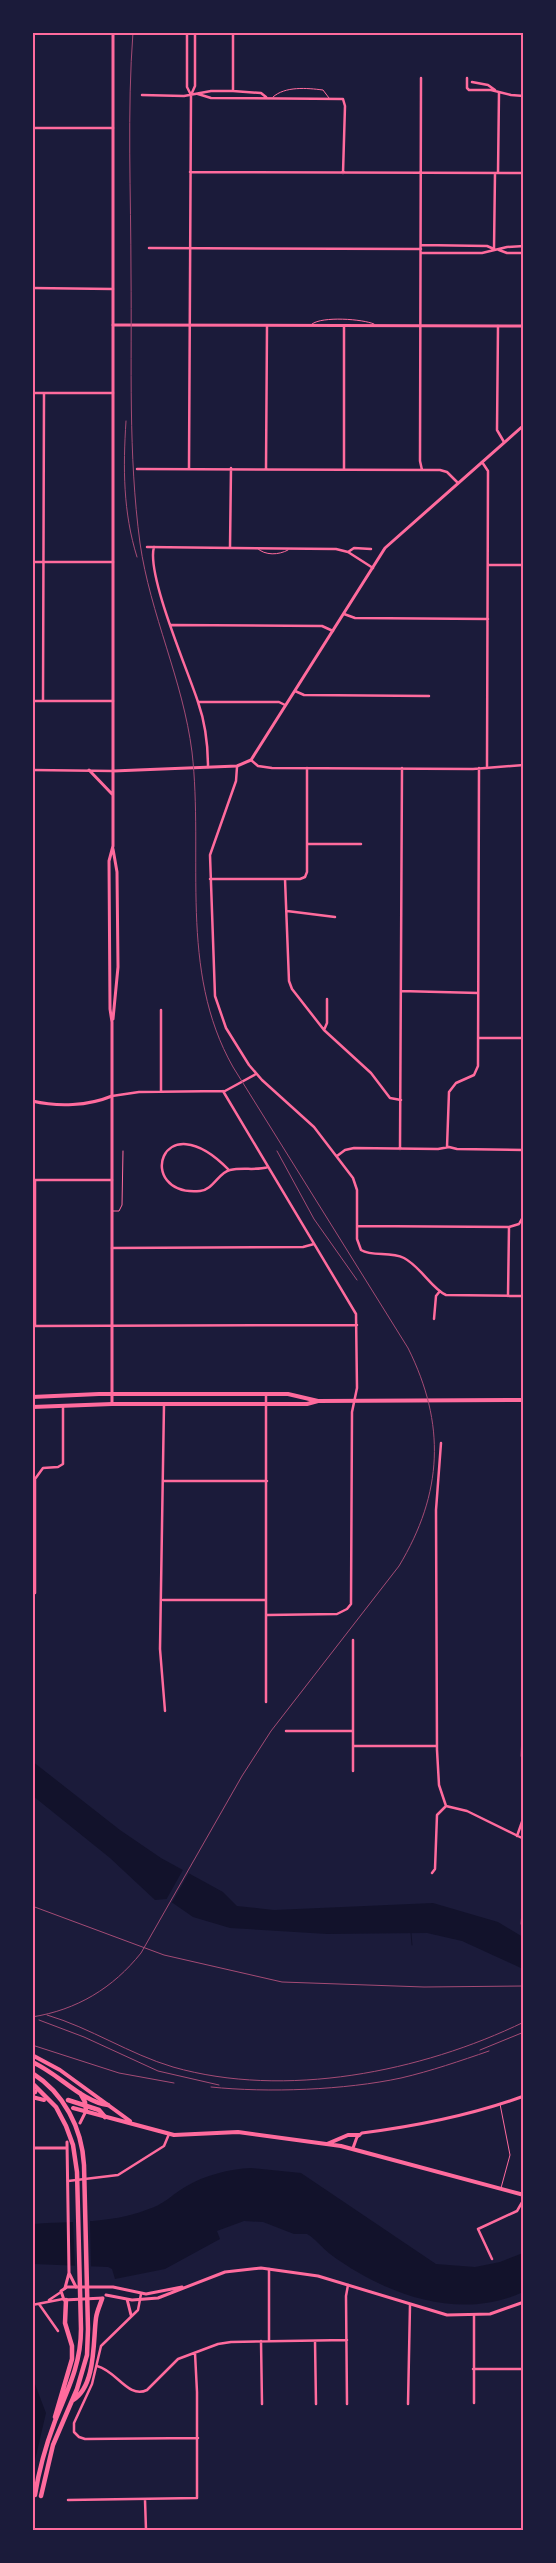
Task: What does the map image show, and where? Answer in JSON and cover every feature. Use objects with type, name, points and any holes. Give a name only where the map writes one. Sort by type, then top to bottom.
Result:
[{"type":"highway","points":[[32,1397],[112,1394],[266,1394],[296,1395],[318,1400],[524,1400]]},
{"type":"highway","points":[[32,1408],[112,1404],[307,1404],[318,1400]]},
{"type":"highway","points":[[32,2055],[56,2067],[130,2122]]},
{"type":"highway","points":[[32,2062],[56,2074],[97,2104],[108,2105]]},
{"type":"highway","points":[[32,2072],[57,2094],[76,2125],[83,2150],[88,2306],[87,2355],[72,2400],[53,2445],[41,2496]]},
{"type":"highway","points":[[32,2083],[36,2091],[63,2120],[75,2155],[81,2340],[78,2366],[54,2423],[42,2461],[35,2495]]},
{"type":"highway","points":[[80,2091],[86,2108]]},
{"type":"highway","points":[[32,2097],[44,2100]]},
{"type":"highway","points":[[86,2108],[74,2110],[69,2100],[86,2108],[99,2110],[105,2117],[114,2121],[130,2122],[169,2134],[190,2136],[238,2132],[353,2148],[524,2197]]},
{"type":"highway","points":[[327,2144],[348,2135],[359,2135]]},
{"type":"highway","points":[[72,2400],[81,2393],[89,2374],[94,2347],[96,2319],[104,2297]]},
{"type":"highway","points":[[54,2423],[55,2411],[68,2378],[73,2354],[65,2323],[64,2300]]},
{"type":"main road","points":[[112,1022],[116,1009],[118,974],[117,875],[113,846],[112,794],[113,32]]},
{"type":"main road","points":[[113,325],[524,326]]},
{"type":"main road","points":[[113,771],[237,766],[251,760],[388,545],[524,425]]},
{"type":"main road","points":[[89,770],[112,794]]},
{"type":"main road","points":[[112,1404],[110,860],[113,846]]},
{"type":"main road","points":[[32,1101],[47,1104],[88,1104],[112,1096]]},
{"type":"main road","points":[[353,2148],[359,2135],[418,2124],[500,2104],[524,2096]]},
{"type":"main road","points":[[80,2123],[86,2108]]},
{"type":"main road","points":[[67,2142],[66,2181],[69,2273],[65,2288],[61,2292],[64,2300],[104,2297],[140,2300],[165,2296],[225,2272],[269,2269],[304,2273],[438,2313],[474,2316],[502,2311],[524,2302]]},
{"type":"main road","points":[[32,2148],[66,2148]]},
{"type":"main road","points":[[69,2273],[76,2287]]},
{"type":"main road","points":[[65,2288],[112,2287],[141,2294],[158,2293],[185,2287]]},
{"type":"main road","points":[[104,2297],[105,2288]]},
{"type":"main road","points":[[126,2299],[132,2315]]},
{"type":"street","points":[[187,32],[187,85],[191,95],[190,468]]},
{"type":"street","points":[[191,95],[195,86],[195,32]]},
{"type":"street","points":[[233,32],[233,91]]},
{"type":"street","points":[[421,78],[422,470]]},
{"type":"street","points":[[467,78],[468,90],[498,91],[524,96]]},
{"type":"street","points":[[472,82],[488,84],[498,91]]},
{"type":"street","points":[[142,96],[191,95],[211,91],[233,91],[261,94],[267,98]]},
{"type":"street","points":[[496,249],[498,91]]},
{"type":"street","points":[[198,94],[211,98],[329,98],[344,100],[343,172]]},
{"type":"street","points":[[32,128],[113,128]]},
{"type":"street","points":[[190,172],[524,173]]},
{"type":"street","points":[[149,248],[421,249],[487,246],[507,253],[524,253]]},
{"type":"street","points":[[421,249],[480,253],[524,246]]},
{"type":"street","points":[[32,288],[113,288]]},
{"type":"street","points":[[266,469],[267,326]]},
{"type":"street","points":[[498,326],[498,430],[504,442]]},
{"type":"street","points":[[344,327],[344,470]]},
{"type":"street","points":[[32,393],[113,393]]},
{"type":"street","points":[[43,701],[44,393]]},
{"type":"street","points":[[482,462],[488,471],[487,766]]},
{"type":"street","points":[[138,468],[443,470],[458,483]]},
{"type":"street","points":[[230,548],[231,468]]},
{"type":"street","points":[[148,547],[336,549],[348,552],[373,568]]},
{"type":"street","points":[[154,547],[152,561],[171,625],[198,702],[207,745],[208,767]]},
{"type":"street","points":[[348,552],[354,548],[371,549]]},
{"type":"street","points":[[32,562],[113,562]]},
{"type":"street","points":[[489,565],[524,565]]},
{"type":"street","points":[[344,614],[355,618],[488,619]]},
{"type":"street","points":[[171,625],[322,626],[333,631]]},
{"type":"street","points":[[295,691],[304,695],[429,696]]},
{"type":"street","points":[[32,701],[113,701]]},
{"type":"street","points":[[198,702],[279,702],[287,706]]},
{"type":"street","points":[[251,760],[263,768],[478,768],[524,765]]},
{"type":"street","points":[[237,766],[234,787],[210,850],[215,996],[226,1028],[256,1074],[314,1128],[337,1156],[356,1186],[357,1226],[360,1249],[364,1252],[391,1254],[406,1259],[426,1275],[440,1291],[449,1295],[524,1296]]},
{"type":"street","points":[[210,880],[300,880],[304,877],[307,872],[307,768]]},
{"type":"street","points":[[400,1149],[402,768]]},
{"type":"street","points":[[447,1147],[448,1094],[454,1084],[476,1074],[478,1038],[478,768]]},
{"type":"street","points":[[32,770],[113,771]]},
{"type":"street","points":[[307,844],[361,844]]},
{"type":"street","points":[[284,879],[289,981],[292,989],[324,1030],[371,1073],[390,1098],[401,1100]]},
{"type":"street","points":[[287,911],[335,917]]},
{"type":"street","points":[[401,992],[478,993]]},
{"type":"street","points":[[324,1030],[327,1023],[327,999]]},
{"type":"street","points":[[161,1010],[161,1091]]},
{"type":"street","points":[[478,1038],[524,1038]]},
{"type":"street","points":[[112,1096],[122,1093],[161,1091],[223,1091],[233,1088],[256,1074]]},
{"type":"street","points":[[223,1091],[227,1101],[255,1142],[356,1314],[357,1388],[352,1412],[351,1604],[347,1609],[337,1614],[267,1615]]},
{"type":"street","points":[[229,1170],[204,1148],[186,1143],[170,1147],[160,1164],[164,1177],[170,1185],[196,1191],[208,1188],[229,1170],[268,1167]]},
{"type":"street","points":[[337,1156],[350,1149],[438,1149],[447,1147],[524,1150]]},
{"type":"street","points":[[112,1180],[34,1180],[34,1326],[356,1325]]},
{"type":"street","points":[[357,1226],[509,1227],[518,1225],[524,1215]]},
{"type":"street","points":[[508,1296],[509,1227]]},
{"type":"street","points":[[112,1248],[304,1247],[314,1244]]},
{"type":"street","points":[[434,1319],[436,1298],[440,1291]]},
{"type":"street","points":[[266,1394],[266,1702]]},
{"type":"street","points":[[164,1404],[163,1600],[160,1649],[165,1711]]},
{"type":"street","points":[[32,1592],[35,1593],[35,1478],[43,1468],[58,1468],[63,1464],[63,1406]]},
{"type":"street","points":[[441,1443],[436,1510],[437,1746],[438,1785],[446,1806]]},
{"type":"street","points":[[164,1480],[267,1481]]},
{"type":"street","points":[[524,1493],[524,1509]]},
{"type":"street","points":[[163,1600],[266,1600]]},
{"type":"street","points":[[524,1601],[524,1660]]},
{"type":"street","points":[[353,1640],[353,1771]]},
{"type":"street","points":[[524,1671],[524,1764]]},
{"type":"street","points":[[286,1730],[353,1731]]},
{"type":"street","points":[[353,1746],[437,1746]]},
{"type":"street","points":[[517,1836],[523,1819],[524,1772]]},
{"type":"street","points":[[446,1806],[467,1811],[524,1839]]},
{"type":"street","points":[[432,1873],[435,1869],[437,1815],[446,1806]]},
{"type":"street","points":[[522,1924],[524,1874]]},
{"type":"street","points":[[66,2181],[118,2175],[164,2146],[169,2134]]},
{"type":"street","points":[[492,2259],[478,2228],[517,2211],[524,2197]]},
{"type":"street","points":[[269,2269],[269,2341]]},
{"type":"street","points":[[347,2404],[348,2286]]},
{"type":"street","points":[[48,2301],[61,2292]]},
{"type":"street","points":[[141,2294],[139,2308],[101,2346],[89,2394],[74,2423],[74,2432],[79,2437],[85,2439],[198,2438]]},
{"type":"street","points":[[32,2305],[64,2300]]},
{"type":"street","points":[[39,2304],[58,2331]]},
{"type":"street","points":[[408,2404],[410,2305]]},
{"type":"street","points":[[474,2316],[474,2403]]},
{"type":"street","points":[[97,2366],[108,2370],[130,2390],[143,2392],[175,2361],[227,2342],[347,2340]]},
{"type":"street","points":[[261,2341],[262,2404]]},
{"type":"street","points":[[316,2341],[316,2404]]},
{"type":"street","points":[[68,2500],[197,2498],[198,2438],[195,2353]]},
{"type":"street","points":[[473,2369],[524,2369]]},
{"type":"street","points":[[145,2500],[146,2530]]},
{"type":"lane","points":[[272,98],[287,90],[302,89],[324,91],[329,98]]},
{"type":"lane","points":[[310,326],[318,320],[366,321],[378,326]]},
{"type":"lane","points":[[256,548],[264,553],[278,553],[290,548]]},
{"type":"lane","points":[[112,1211],[118,1211],[122,1204],[123,1151]]},
{"type":"lane","points":[[500,2104],[510,2155],[501,2189]]},
{"type":"shaded area","points":[[32,1761],[120,1830],[161,1858],[223,1892],[237,1906],[274,1910],[433,1903],[498,1922],[523,1937],[523,1969],[462,1941],[427,1933],[327,1934],[230,1928],[193,1917],[167,1899],[155,1900],[110,1858],[33,1796]]},
{"type":"shaded area","points":[[251,2168],[301,2173],[436,2264],[475,2267],[500,2262],[523,2253],[523,2292],[499,2301],[473,2304],[448,2304],[423,2299],[398,2292],[374,2281],[330,2254],[307,2234],[294,2234],[263,2222],[244,2221],[217,2231],[220,2239],[165,2269],[115,2279],[112,2269],[108,2267],[33,2264],[33,2224],[118,2218],[153,2208],[201,2179],[226,2171]]},
{"type":"shaded area","points":[[33,2379],[46,2413],[33,2469]]},
{"type":"pier","points":[[184,1868],[190,1871],[170,1906],[165,1902]]},
{"type":"pier","points":[[73,2219],[90,2220],[91,2269],[75,2269]]},
{"type":"waterway","points":[[411,1933],[412,1945]]},
{"type":"railway","points":[[32,2017],[64,2009],[93,1996],[118,1977],[141,1953],[242,1776],[271,1731],[399,1566],[414,1539],[424,1512],[431,1485],[434,1458],[429,1404],[408,1348],[233,1067],[216,1030],[205,992],[196,912],[195,792],[192,752],[188,725],[151,595],[140,543],[136,510],[131,409],[130,92],[133,32]]},
{"type":"railway","points":[[126,421],[125,490],[132,540],[137,557]]},
{"type":"railway","points":[[277,1151],[314,1219],[357,1280]]},
{"type":"railway","points":[[32,1906],[164,1955],[282,1982],[424,1987],[524,1986]]},
{"type":"railway","points":[[47,2015],[173,2067],[216,2076],[261,2080],[306,2080],[352,2075],[397,2067],[441,2055],[484,2040],[524,2022]]},
{"type":"railway","points":[[39,2020],[84,2037],[158,2071],[219,2085]]},
{"type":"railway","points":[[480,2050],[524,2032]]},
{"type":"railway","points":[[32,2045],[119,2073],[174,2083]]},
{"type":"railway","points":[[211,2087],[281,2090],[356,2085],[401,2078],[489,2051]]}]
